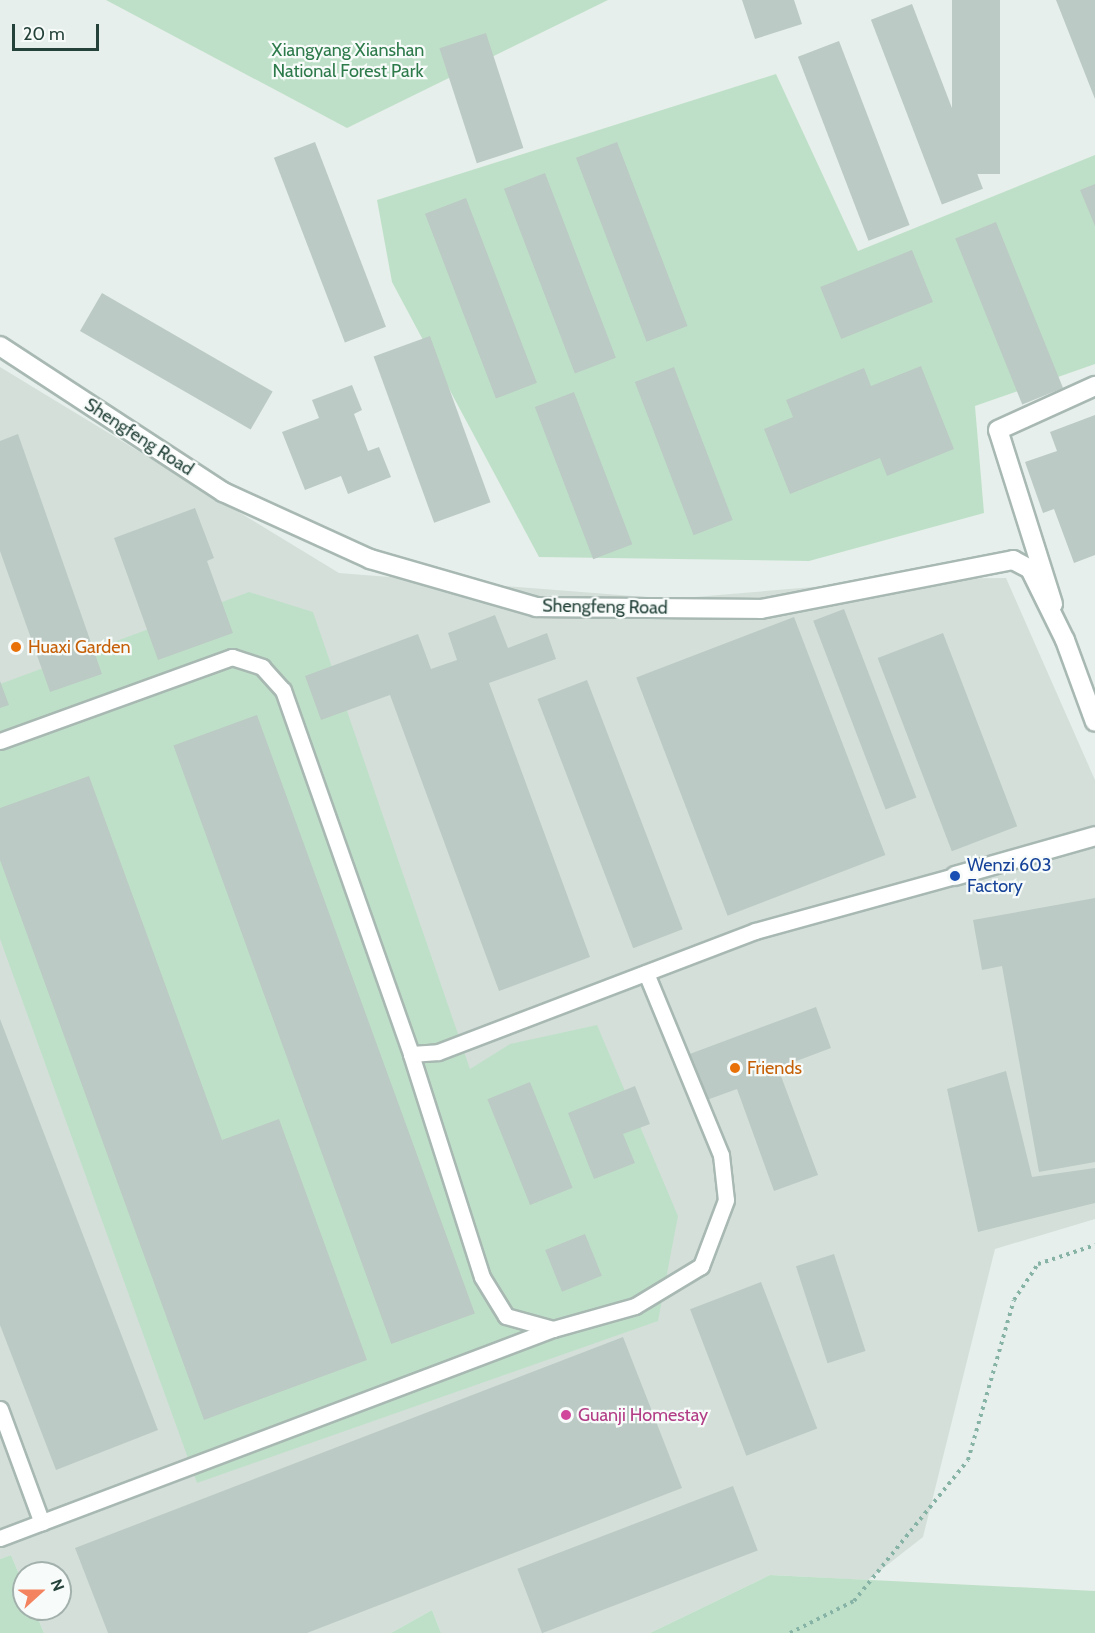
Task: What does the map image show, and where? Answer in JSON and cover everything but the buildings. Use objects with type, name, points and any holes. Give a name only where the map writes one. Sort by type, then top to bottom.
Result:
[{"type":"street","name":"Shengfeng Road","points":[[0,346],[223,492],[370,559],[536,607],[760,609],[1013,560],[1030,569],[1065,640],[1095,722]]},
{"type":"street","points":[[1065,640],[998,430],[1095,386]]},
{"type":"street","points":[[955,876],[1095,836]]},
{"type":"lane","points":[[0,741],[232,657],[262,667],[283,690],[411,1054],[482,1277],[506,1316],[553,1329]]},
{"type":"lane","points":[[411,1054],[438,1052],[756,931],[955,876]]},
{"type":"lane","points":[[0,1538],[553,1329],[635,1306],[701,1266],[726,1200],[721,1155],[646,973]]},
{"type":"lane","points":[[0,1409],[42,1523]]},
{"type":"path","points":[[790,1633],[854,1601],[968,1460],[1014,1300],[1038,1264],[1095,1245]]},
{"type":"shaded area","points":[[0,367],[339,573],[671,599],[909,579],[1006,578],[1095,780],[1095,1219],[995,1249],[923,1537],[868,1580],[770,1575],[650,1633],[441,1633],[432,1610],[391,1633],[44,1633],[39,1621],[72,1621],[72,1561],[14,1561],[11,1555],[0,1559]]},
{"type":"green space","name":"Xiangyang Xianshan National Forest Park","points":[[106,0],[608,0],[347,128]]},
{"type":"green space","points":[[776,74],[858,251],[1095,155],[1095,364],[975,406],[984,513],[809,561],[539,557],[392,282],[377,200]]},
{"type":"green space","points":[[249,592],[313,612],[470,1069],[510,1044],[597,1025],[678,1216],[658,1321],[197,1483],[0,939],[0,684]]},
{"type":"green space","points":[[11,1555],[14,1561],[12,1621],[39,1621],[44,1633],[0,1633],[0,1559]]},
{"type":"green space","points":[[770,1575],[1095,1591],[1095,1633],[650,1633]]},
{"type":"green space","points":[[432,1610],[441,1633],[391,1633]]},
{"type":"place","name":"Huaxi Garden","points":[[16,647]]},
{"type":"place","name":"Wenzi 603 Factory","points":[[955,876]]},
{"type":"place","name":"Friends","points":[[735,1068]]},
{"type":"place","name":"Guanji Homestay","points":[[566,1415]]}]
